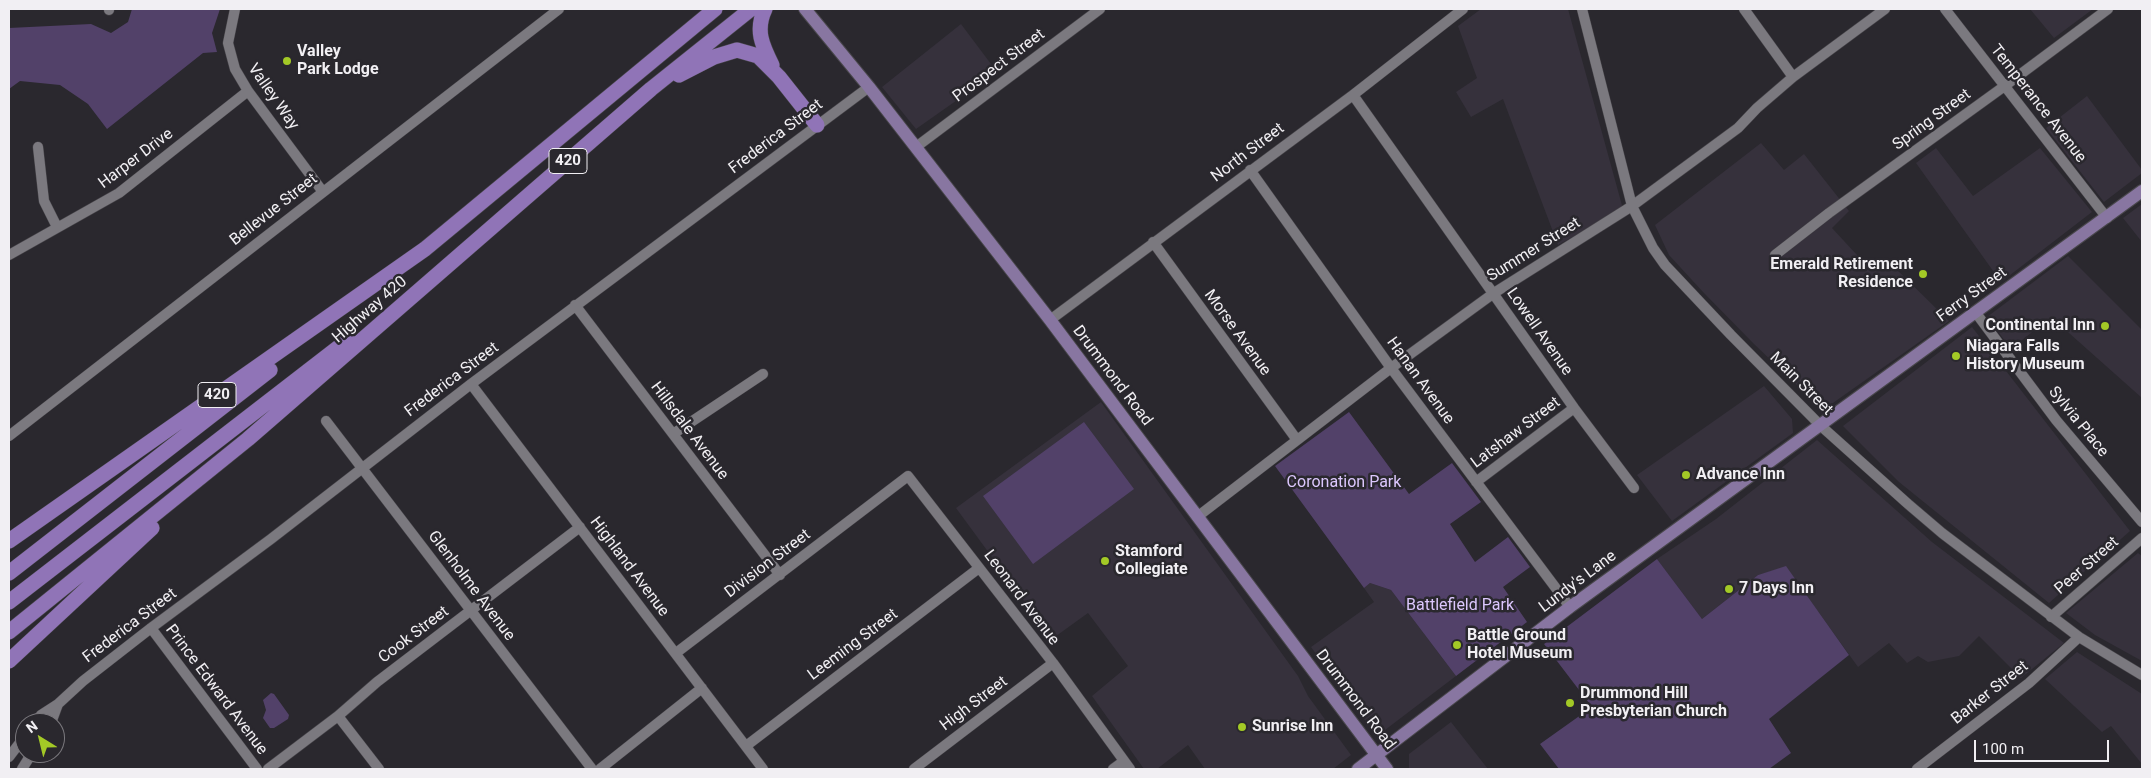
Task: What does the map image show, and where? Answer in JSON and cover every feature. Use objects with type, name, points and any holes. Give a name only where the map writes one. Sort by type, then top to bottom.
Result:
[{"type":"highway","name":"Highway 420","points":[[9,541],[425,249],[715,9]]},
{"type":"highway","name":"Highway 420","points":[[9,632],[248,439],[652,89],[751,9]]},
{"type":"highway","points":[[765,9],[759,32],[764,50],[779,78]]},
{"type":"highway","points":[[652,89],[714,57],[737,50],[758,56],[779,78],[817,125]]},
{"type":"highway","points":[[9,602],[485,234]]},
{"type":"highway","points":[[9,573],[425,249]]},
{"type":"highway","points":[[9,661],[248,439]]},
{"type":"main road","name":"Drummond Road","points":[[805,9],[869,87],[1050,320],[1387,769]]},
{"type":"main road","name":"Ferry Street","points":[[1821,426],[2142,191]]},
{"type":"main road","name":"Lundy's Lane","points":[[1358,769],[1570,607],[1821,426]]},
{"type":"street","name":"Valley Way","points":[[235,9],[228,43],[237,74],[323,192]]},
{"type":"street","name":"Bellevue Street","points":[[9,436],[559,9]]},
{"type":"street","name":"Prospect Street","points":[[916,147],[1100,9]]},
{"type":"street","name":"North Street","points":[[1050,320],[1353,94],[1463,9]]},
{"type":"street","name":"Main Street","points":[[1582,9],[1632,206],[1651,245],[1665,265],[1821,426],[1873,474],[1935,527],[2052,617],[2079,637],[2142,675]]},
{"type":"street","points":[[1744,9],[1793,77]]},
{"type":"street","name":"Summer Street","points":[[1197,517],[1391,368],[1494,293],[1632,206],[1738,128],[1757,108],[1793,77],[1885,9]]},
{"type":"street","name":"Temperance Avenue","points":[[1945,9],[2106,218]]},
{"type":"street","name":"Spring Street","points":[[1775,255],[1828,213],[2006,86],[2108,9]]},
{"type":"street","name":"Frederica Street","points":[[45,713],[151,628],[271,539],[471,384],[869,87]]},
{"type":"street","name":"Harper Drive","points":[[9,255],[119,194],[248,91]]},
{"type":"street","name":"Lowell Avenue","points":[[1353,94],[1574,408],[1634,488]]},
{"type":"street","points":[[38,147],[44,201],[57,227]]},
{"type":"street","name":"Hanan Avenue","points":[[1250,170],[1391,368],[1570,607]]},
{"type":"street","name":"Morse Avenue","points":[[1153,242],[1297,440]]},
{"type":"street","name":"Hillsdale Avenue","points":[[575,305],[780,575]]},
{"type":"street","name":"Sylvia Place","points":[[1976,313],[2056,420],[2142,522]]},
{"type":"street","points":[[673,434],[763,374]]},
{"type":"street","name":"Highland Avenue","points":[[471,384],[763,769]]},
{"type":"street","name":"Latshaw Street","points":[[1476,482],[1574,408]]},
{"type":"street","name":"Glenholme Avenue","points":[[326,421],[592,769]]},
{"type":"street","name":"Leonard Avenue","points":[[878,498],[908,476],[1053,664],[1127,765]]},
{"type":"street","name":"Division Street","points":[[676,653],[878,498]]},
{"type":"street","name":"Cook Street","points":[[268,769],[338,716],[377,682],[580,527]]},
{"type":"street","name":"Peer Street","points":[[2052,617],[2142,538]]},
{"type":"street","name":"Leeming Street","points":[[746,746],[979,568]]},
{"type":"street","name":"Prince Edward Avenue","points":[[151,628],[257,769]]},
{"type":"street","name":"Barker Street","points":[[1917,769],[2029,683],[2079,637]]},
{"type":"street","name":"High Street","points":[[914,769],[1053,664]]},
{"type":"street","points":[[600,769],[702,688]]},
{"type":"street","name":"Frederica Street","points":[[55,713],[58,704]]},
{"type":"street","points":[[338,716],[379,769]]},
{"type":"street","points":[[1114,769],[1127,765]]},
{"type":"shaded area","points":[[1481,9],[1568,9],[1623,209],[1558,245],[1503,99],[1471,117],[1456,92],[1477,78],[1458,26]]},
{"type":"shaded area","points":[[2030,9],[2093,9],[2054,38]]},
{"type":"shaded area","points":[[961,24],[997,72],[916,129],[882,87]]},
{"type":"shaded area","points":[[2087,96],[2142,170],[2142,173],[2104,202],[2046,128]]},
{"type":"shaded area","points":[[1761,143],[1784,170],[1804,154],[1849,211],[1832,228],[1869,268],[1885,258],[1949,321],[1823,410],[1754,344],[1669,255],[1655,225]]},
{"type":"shaded area","points":[[1936,148],[1973,196],[2040,148],[2092,212],[2001,282],[1916,163]]},
{"type":"shaded area","points":[[2142,204],[2142,242],[2123,218]]},
{"type":"shaded area","points":[[2068,256],[2142,330],[2142,398],[2051,317],[2011,349],[1987,317]]},
{"type":"shaded area","points":[[1972,327],[2130,531],[2049,603],[1899,482],[1843,426]]},
{"type":"shaded area","points":[[1764,386],[1792,419],[1793,433],[1672,521],[1637,475]]},
{"type":"shaded area","name":"Stamford Collegiate","points":[[1101,402],[1298,676],[1308,696],[1351,755],[1333,769],[1205,769],[1188,745],[1157,769],[1144,769],[1092,696],[1128,666],[1088,613],[1052,639],[956,508]]},
{"type":"shaded area","points":[[1817,440],[1932,542],[2064,643],[2021,678],[1979,636],[1959,656],[1928,662],[1918,656],[1907,663],[1889,643],[1858,667],[1786,567],[1758,575],[1702,619],[1657,559],[1716,519]]},
{"type":"shaded area","points":[[2138,553],[2142,556],[2142,661],[2095,635],[2066,613]]},
{"type":"shaded area","points":[[1370,583],[1391,590],[1456,676],[1385,730],[1369,726],[1311,647],[1374,602],[1364,588]]},
{"type":"shaded area","points":[[2077,652],[2142,694],[2142,764],[2111,726],[2102,732],[2045,679]]},
{"type":"shaded area","points":[[1451,722],[1488,769],[1409,769],[1409,754]]},
{"type":"green space","points":[[132,9],[220,9],[212,33],[217,52],[203,53],[107,129],[88,104],[60,85],[20,81],[9,89],[9,28],[91,24],[111,33],[128,22]]},
{"type":"green space","points":[[1349,412],[1409,494],[1452,463],[1481,502],[1450,524],[1475,562],[1508,537],[1530,567],[1503,587],[1527,622],[1456,676],[1391,590],[1370,583],[1364,588],[1275,466]]},
{"type":"green space","points":[[1084,422],[1134,489],[1033,564],[983,496]]},
{"type":"green space","points":[[1657,559],[1702,619],[1758,575],[1786,566],[1849,655],[1769,719],[1791,753],[1769,769],[1559,769],[1540,744],[1592,707],[1544,644]]},
{"type":"green space","points":[[271,693],[274,694],[289,715],[288,719],[274,728],[270,728],[263,718],[266,710],[263,700]]},
{"type":"place","name":"Valley Park Lodge","points":[[287,61]]},
{"type":"place","name":"Emerald Retirement Residence","points":[[1923,274]]},
{"type":"place","name":"Continental Inn","points":[[2105,326]]},
{"type":"place","name":"Niagara Falls History Museum","points":[[1956,356]]},
{"type":"place","name":"Advance Inn","points":[[1686,475]]},
{"type":"place","name":"Stamford Collegiate","points":[[1105,561]]},
{"type":"place","name":"7 Days Inn","points":[[1729,589]]},
{"type":"place","name":"Battle Ground Hotel Museum","points":[[1457,645]]},
{"type":"place","name":"Drummond Hill Presbyterian Church","points":[[1570,703]]},
{"type":"place","name":"Sunrise Inn","points":[[1242,727]]},
{"type":"park label","name":"Coronation Park","points":[[1344,483]]},
{"type":"park label","name":"Battlefield Park","points":[[1460,606]]}]
